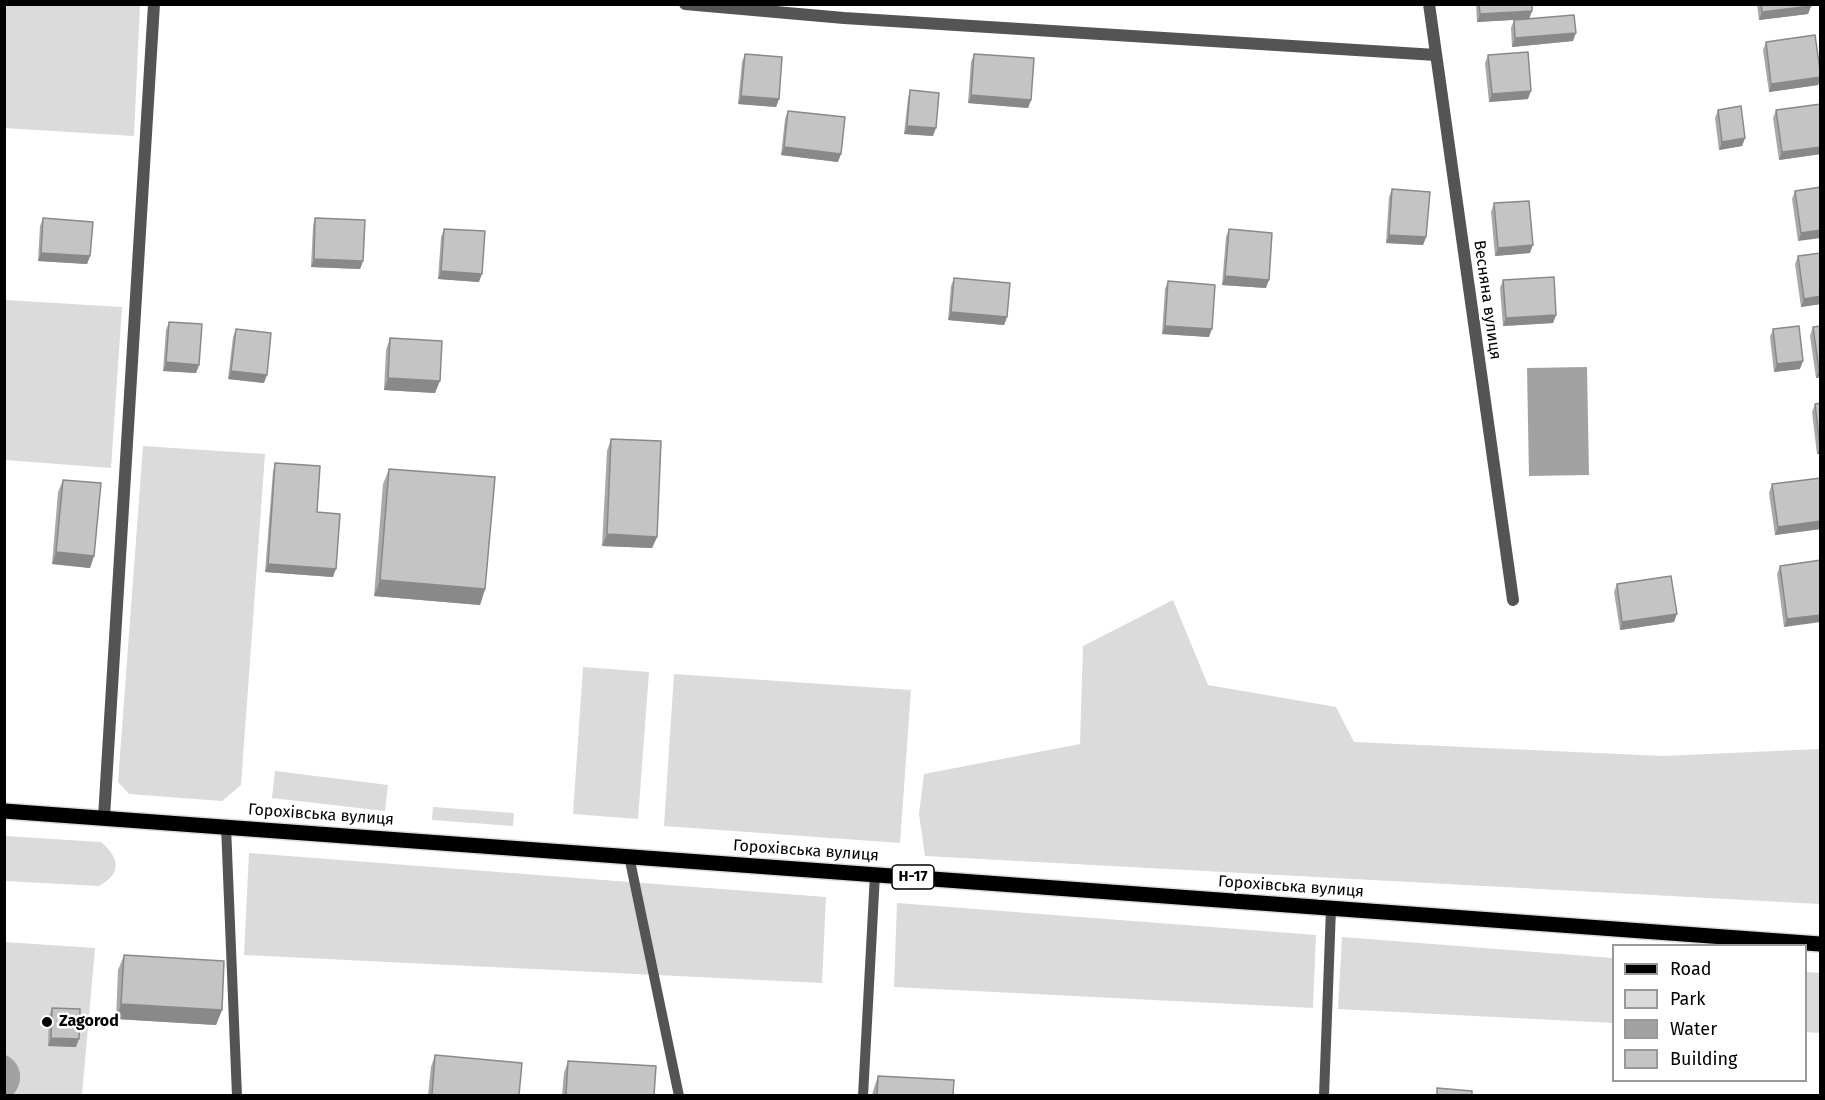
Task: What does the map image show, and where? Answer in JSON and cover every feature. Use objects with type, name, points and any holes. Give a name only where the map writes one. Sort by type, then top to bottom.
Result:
[{"type":"main road","name":"Горохівська вулиця","points":[[4,811],[1821,944]]},
{"type":"street","points":[[104,817],[154,4]]},
{"type":"street","points":[[685,4],[844,18],[1436,55]]},
{"type":"street","name":"Весняна вулиця","points":[[1429,4],[1513,600]]},
{"type":"lane","points":[[226,826],[237,1095]]},
{"type":"lane","points":[[629,856],[679,1095]]},
{"type":"lane","points":[[862,1095],[875,874]]},
{"type":"lane","points":[[1324,1095],[1331,908]]},
{"type":"green space","points":[[4,5],[140,5],[134,136],[5,128]]},
{"type":"green space","points":[[5,300],[122,307],[111,468],[5,460]]},
{"type":"green space","points":[[143,446],[265,454],[241,785],[222,801],[129,794],[118,782]]},
{"type":"green space","points":[[1173,600],[1208,685],[1336,707],[1354,742],[1663,756],[1820,749],[1820,904],[925,856],[919,814],[924,774],[1080,744],[1083,646]]},
{"type":"green space","points":[[583,667],[649,672],[638,819],[573,814]]},
{"type":"green space","points":[[674,674],[911,690],[900,843],[664,826]]},
{"type":"green space","points":[[275,771],[388,785],[385,811],[272,798]]},
{"type":"green space","points":[[433,807],[514,813],[513,826],[432,820]]},
{"type":"green space","points":[[5,836],[101,842],[115,860],[115,871],[99,886],[5,881]]},
{"type":"green space","points":[[249,853],[826,897],[822,983],[244,955]]},
{"type":"green space","points":[[897,903],[1316,935],[1313,1008],[894,987]]},
{"type":"green space","points":[[1342,937],[1612,958],[1612,1023],[1338,1009]]},
{"type":"green space","name":"Zagorod","points":[[4,942],[95,948],[82,1095],[5,1095]]},
{"type":"green space","points":[[1807,972],[1820,973],[1820,1033],[1807,1032]]},
{"type":"water","points":[[1587,367],[1589,475],[1529,476],[1527,368]]},
{"type":"water","points":[[4,1054],[15,1062],[20,1072],[19,1084],[13,1095],[5,1095]]},
{"type":"building","points":[[1479,4],[1532,4],[1532,11],[1480,14]]},
{"type":"building","points":[[1761,4],[1811,4],[1811,6],[1762,12]]},
{"type":"building","points":[[1574,15],[1576,33],[1515,38],[1514,20]]},
{"type":"building","points":[[1815,35],[1821,77],[1771,84],[1766,42]]},
{"type":"building","points":[[1528,52],[1531,91],[1492,94],[1488,55]]},
{"type":"building","points":[[745,54],[782,57],[779,99],[741,96]]},
{"type":"building","points":[[974,54],[1034,58],[1031,100],[971,95]]},
{"type":"building","points":[[910,90],[939,93],[936,128],[907,126]]},
{"type":"building","points":[[1821,104],[1821,147],[1782,152],[1776,110]]},
{"type":"building","points":[[1741,106],[1745,138],[1722,142],[1718,110]]},
{"type":"building","points":[[788,111],[845,117],[841,154],[784,147]]},
{"type":"building","points":[[1821,187],[1821,230],[1801,233],[1795,191]]},
{"type":"building","points":[[1392,189],[1430,192],[1426,237],[1389,235]]},
{"type":"building","points":[[1529,201],[1533,245],[1498,248],[1494,203]]},
{"type":"building","points":[[43,218],[93,222],[90,256],[41,253]]},
{"type":"building","points":[[315,218],[365,220],[363,261],[314,259]]},
{"type":"building","points":[[444,229],[485,231],[482,274],[441,271]]},
{"type":"building","points":[[1229,229],[1272,233],[1269,280],[1225,276]]},
{"type":"building","points":[[1821,253],[1821,296],[1804,299],[1798,256]]},
{"type":"building","points":[[1554,277],[1556,315],[1506,318],[1503,280]]},
{"type":"building","points":[[954,278],[1010,283],[1007,317],[951,312]]},
{"type":"building","points":[[1168,281],[1215,285],[1212,329],[1165,326]]},
{"type":"building","points":[[169,322],[202,324],[199,365],[166,362]]},
{"type":"building","points":[[1799,326],[1803,361],[1777,364],[1773,329]]},
{"type":"building","points":[[1821,326],[1821,369],[1819,370],[1813,327]]},
{"type":"building","points":[[236,329],[271,333],[267,375],[231,371]]},
{"type":"building","points":[[390,338],[442,341],[440,381],[388,378]]},
{"type":"building","points":[[1821,403],[1821,446],[1820,446],[1815,404]]},
{"type":"building","points":[[611,439],[661,441],[657,537],[607,534]]},
{"type":"building","points":[[275,463],[320,466],[317,512],[340,514],[336,569],[268,564]]},
{"type":"building","points":[[389,469],[495,477],[485,589],[380,580]]},
{"type":"building","points":[[1821,478],[1821,521],[1778,527],[1772,484]]},
{"type":"building","points":[[63,480],[101,483],[94,556],[56,552]]},
{"type":"building","points":[[1821,560],[1821,615],[1787,619],[1780,566]]},
{"type":"building","points":[[1671,576],[1677,614],[1622,622],[1617,584]]},
{"type":"building","points":[[124,955],[224,961],[222,1010],[121,1004]]},
{"type":"building","points":[[52,1008],[80,1009],[79,1039],[51,1038]]},
{"type":"building","points":[[435,1055],[522,1063],[519,1095],[432,1095]]},
{"type":"building","points":[[568,1061],[656,1066],[654,1095],[566,1095]]},
{"type":"building","points":[[878,1076],[954,1080],[953,1095],[877,1095]]},
{"type":"building","points":[[1437,1088],[1472,1091],[1472,1095],[1437,1095]]},
{"type":"place","name":"Zagorod","points":[[47,1022]]}]
